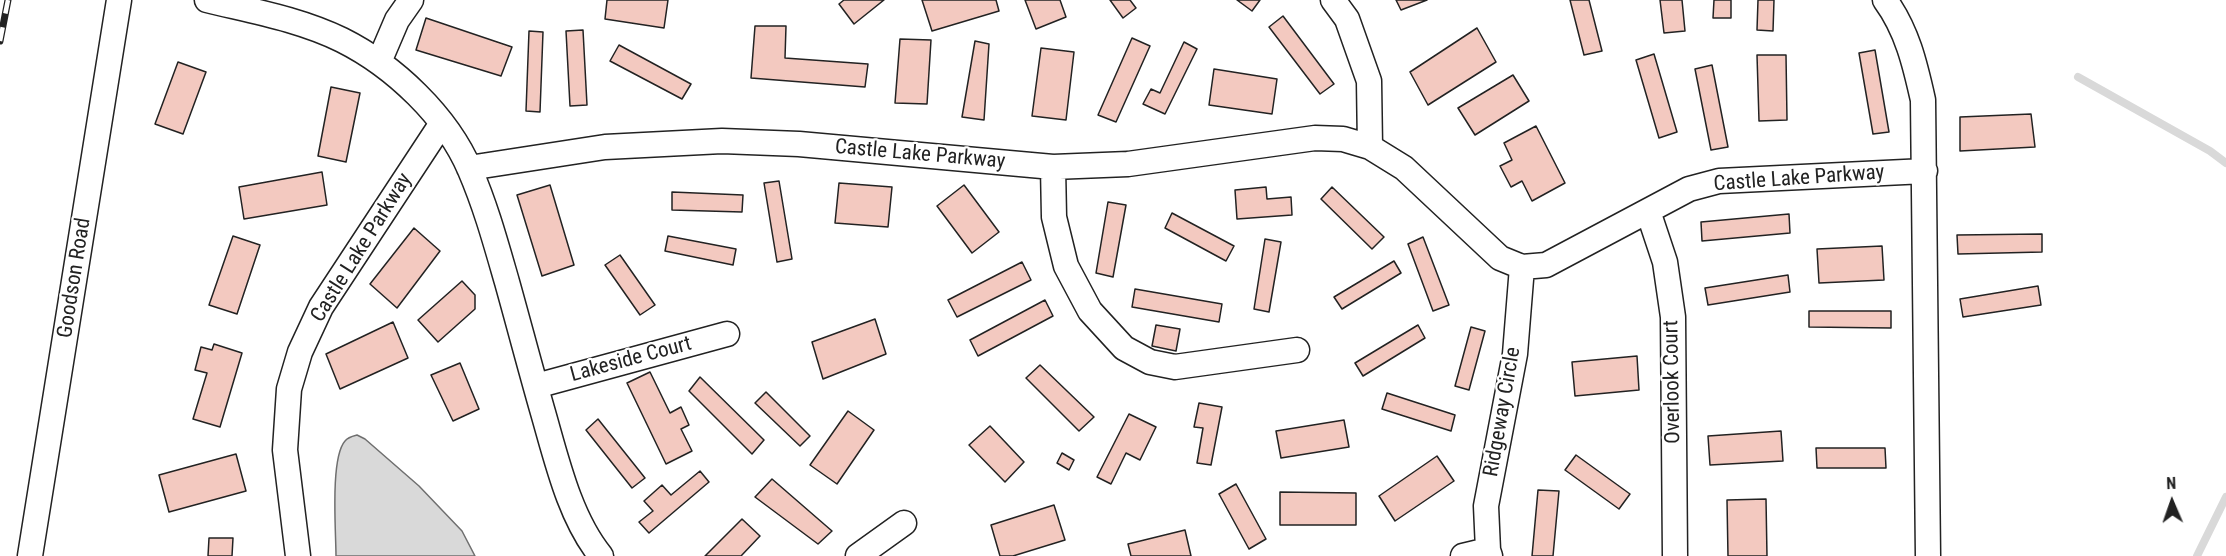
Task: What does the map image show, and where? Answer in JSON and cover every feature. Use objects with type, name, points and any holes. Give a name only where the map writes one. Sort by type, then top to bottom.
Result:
[{"type":"street","name":"Goodson Road","points":[[30,556],[119,0]]},
{"type":"street","points":[[207,0],[300,23],[342,40],[379,63],[414,92],[442,123],[469,168],[488,215],[564,486],[593,546],[601,556]]},
{"type":"street","points":[[379,63],[397,20],[411,0]]},
{"type":"street","points":[[1332,0],[1347,19],[1369,81],[1370,147]]},
{"type":"street","points":[[1885,0],[1895,13],[1913,55],[1923,100],[1928,556]]},
{"type":"street","name":"Castle Lake Parkway","points":[[298,556],[285,450],[289,389],[300,352],[321,307],[442,123]]},
{"type":"street","name":"Castle Lake Parkway","points":[[469,168],[605,147],[722,141],[799,144],[1053,167],[1128,164],[1315,138],[1343,140],[1370,147],[1404,168],[1500,258],[1521,267],[1546,265],[1689,189],[1719,181],[1925,171]]},
{"type":"street","points":[[1053,167],[1054,217],[1066,266],[1090,311],[1124,348],[1150,362],[1175,367],[1297,350]]},
{"type":"street","name":"Overlook Court","points":[[1648,211],[1665,262],[1673,317],[1675,556]]},
{"type":"street","name":"Ridgeway Circle","points":[[1489,553],[1486,506],[1515,354],[1521,267]]},
{"type":"street","name":"Lakeside Court","points":[[536,386],[727,334]]},
{"type":"street","points":[[858,556],[904,523]]},
{"type":"street","points":[[1463,556],[1489,553]]},
{"type":"shaded area","points":[[357,435],[365,439],[419,486],[462,531],[475,556],[336,556],[337,463],[345,441]]},
{"type":"building","points":[[607,0],[668,0],[664,28],[605,19]]},
{"type":"building","points":[[844,0],[884,0],[854,24],[839,4]]},
{"type":"building","points":[[922,0],[996,0],[999,11],[932,31]]},
{"type":"building","points":[[1025,0],[1060,0],[1066,17],[1036,29]]},
{"type":"building","points":[[1110,0],[1130,0],[1136,8],[1123,18]]},
{"type":"building","points":[[1237,0],[1260,0],[1252,11]]},
{"type":"building","points":[[1396,0],[1427,0],[1401,10]]},
{"type":"building","points":[[1570,0],[1589,0],[1602,51],[1584,55]]},
{"type":"building","points":[[1660,0],[1682,0],[1685,31],[1664,33]]},
{"type":"building","points":[[1714,0],[1731,0],[1731,18],[1713,18]]},
{"type":"building","points":[[1758,0],[1774,0],[1773,31],[1757,30]]},
{"type":"building","points":[[1283,16],[1334,84],[1320,94],[1269,27]]},
{"type":"building","points":[[426,18],[512,47],[501,76],[416,50]]},
{"type":"building","points":[[755,26],[786,26],[785,58],[868,64],[865,87],[751,78]]},
{"type":"building","points":[[1477,28],[1496,62],[1428,105],[1410,72]]},
{"type":"building","points":[[583,30],[587,105],[570,106],[566,31]]},
{"type":"building","points":[[529,31],[543,32],[540,112],[526,111]]},
{"type":"building","points":[[1132,38],[1150,46],[1116,122],[1098,115]]},
{"type":"building","points":[[900,39],[931,40],[927,104],[895,103]]},
{"type":"building","points":[[975,41],[989,44],[984,120],[962,117]]},
{"type":"building","points":[[1184,42],[1197,49],[1165,114],[1143,104],[1151,89],[1160,93]]},
{"type":"building","points":[[619,45],[691,84],[682,99],[610,61]]},
{"type":"building","points":[[1041,48],[1074,52],[1066,120],[1032,116]]},
{"type":"building","points":[[1875,50],[1889,132],[1873,134],[1859,53]]},
{"type":"building","points":[[1654,54],[1677,132],[1659,138],[1636,60]]},
{"type":"building","points":[[1757,55],[1786,55],[1787,120],[1759,121]]},
{"type":"building","points":[[178,62],[206,72],[183,134],[155,124]]},
{"type":"building","points":[[1712,65],[1728,147],[1711,150],[1695,69]]},
{"type":"building","points":[[1214,69],[1277,79],[1272,114],[1209,105]]},
{"type":"building","points":[[1513,75],[1529,101],[1475,135],[1458,108]]},
{"type":"building","points":[[331,87],[360,93],[346,162],[318,156]]},
{"type":"building","points":[[2031,114],[2035,147],[1960,151],[1960,117]]},
{"type":"building","points":[[1536,126],[1565,183],[1532,201],[1522,181],[1511,187],[1500,166],[1512,160],[1504,143]]},
{"type":"building","points":[[322,172],[327,205],[244,219],[239,187]]},
{"type":"building","points":[[779,181],[792,259],[777,262],[764,183]]},
{"type":"building","points":[[839,183],[892,187],[888,227],[835,223]]},
{"type":"building","points":[[550,185],[574,265],[542,276],[517,195]]},
{"type":"building","points":[[964,185],[999,232],[972,253],[937,206]]},
{"type":"building","points":[[1266,187],[1267,199],[1291,197],[1292,215],[1237,219],[1235,190]]},
{"type":"building","points":[[1332,187],[1384,237],[1372,249],[1321,199]]},
{"type":"building","points":[[672,192],[743,195],[742,212],[672,210]]},
{"type":"building","points":[[1108,202],[1126,205],[1113,277],[1096,273]]},
{"type":"building","points":[[1172,213],[1234,246],[1226,261],[1165,228]]},
{"type":"building","points":[[1789,214],[1790,233],[1702,241],[1701,222]]},
{"type":"building","points":[[414,228],[440,251],[397,308],[370,284]]},
{"type":"building","points":[[2042,234],[2042,252],[1958,254],[1957,235]]},
{"type":"building","points":[[233,236],[260,245],[237,314],[209,305]]},
{"type":"building","points":[[668,236],[736,249],[733,265],[665,251]]},
{"type":"building","points":[[1423,237],[1449,305],[1433,311],[1408,244]]},
{"type":"building","points":[[1265,239],[1281,242],[1269,312],[1254,309]]},
{"type":"building","points":[[1882,246],[1884,280],[1819,283],[1817,249]]},
{"type":"building","points":[[620,255],[655,305],[640,315],[605,265]]},
{"type":"building","points":[[1394,261],[1401,273],[1342,309],[1334,297]]},
{"type":"building","points":[[1022,262],[1031,280],[957,317],[948,300]]},
{"type":"building","points":[[1788,275],[1790,292],[1708,305],[1705,288]]},
{"type":"building","points":[[462,281],[475,295],[475,309],[438,342],[418,320]]},
{"type":"building","points":[[2038,286],[2041,305],[1963,317],[1960,299]]},
{"type":"building","points":[[1135,289],[1222,304],[1219,322],[1132,307]]},
{"type":"building","points":[[1045,300],[1053,316],[978,356],[970,340]]},
{"type":"building","points":[[1809,311],[1891,311],[1891,328],[1809,327]]},
{"type":"building","points":[[875,319],[886,354],[823,379],[812,342]]},
{"type":"building","points":[[393,322],[408,358],[340,389],[326,354]]},
{"type":"building","points":[[1156,325],[1180,329],[1176,351],[1152,346]]},
{"type":"building","points":[[1418,325],[1425,338],[1363,376],[1355,363]]},
{"type":"building","points":[[1471,327],[1485,331],[1469,390],[1455,386]]},
{"type":"building","points":[[214,344],[242,353],[220,427],[193,419],[207,373],[195,370],[201,347],[212,350]]},
{"type":"building","points":[[1637,356],[1639,390],[1575,396],[1572,362]]},
{"type":"building","points":[[460,363],[479,409],[453,421],[431,375]]},
{"type":"building","points":[[1040,365],[1094,417],[1079,431],[1026,378]]},
{"type":"building","points":[[650,372],[670,413],[681,407],[689,425],[681,429],[692,451],[666,464],[627,383]]},
{"type":"building","points":[[700,377],[764,440],[752,454],[689,391]]},
{"type":"building","points":[[766,392],[810,436],[800,446],[755,403]]},
{"type":"building","points":[[1387,393],[1455,415],[1451,431],[1382,409]]},
{"type":"building","points":[[1199,403],[1222,407],[1211,465],[1197,463],[1203,428],[1194,427]]},
{"type":"building","points":[[848,411],[874,430],[837,484],[810,465]]},
{"type":"building","points":[[1129,414],[1156,427],[1140,460],[1126,453],[1111,484],[1097,477]]},
{"type":"building","points":[[598,419],[645,478],[632,488],[586,430]]},
{"type":"building","points":[[1344,420],[1349,447],[1281,458],[1276,431]]},
{"type":"building","points":[[990,426],[1024,462],[1005,482],[969,445]]},
{"type":"building","points":[[1781,431],[1783,461],[1710,465],[1708,436]]},
{"type":"building","points":[[1816,448],[1885,448],[1886,468],[1817,468]]},
{"type":"building","points":[[1062,453],[1074,460],[1069,470],[1057,463]]},
{"type":"building","points":[[236,454],[246,491],[169,512],[159,475]]},
{"type":"building","points":[[1576,455],[1630,494],[1619,509],[1565,470]]},
{"type":"building","points":[[1437,456],[1454,481],[1395,521],[1379,496]]},
{"type":"building","points":[[700,471],[709,482],[649,533],[639,522],[653,511],[644,501],[662,485],[671,495]]},
{"type":"building","points":[[772,479],[832,531],[818,544],[755,497]]},
{"type":"building","points":[[1236,484],[1266,539],[1249,549],[1219,494]]},
{"type":"building","points":[[1538,490],[1559,491],[1553,556],[1532,556]]},
{"type":"building","points":[[1280,492],[1356,493],[1356,525],[1280,525]]},
{"type":"building","points":[[1766,499],[1767,556],[1728,556],[1727,500]]},
{"type":"building","points":[[1054,505],[1065,540],[1013,556],[1000,556],[991,525]]},
{"type":"building","points":[[742,519],[760,536],[741,556],[705,556]]},
{"type":"building","points":[[1185,530],[1191,556],[1131,556],[1128,544]]},
{"type":"building","points":[[209,538],[233,538],[232,556],[208,556]]},
{"type":"waterway","points":[[2078,77],[2210,151],[2226,163]]},
{"type":"waterway","points":[[2197,556],[2226,497]]},
{"type":"railway","points":[[0,41],[8,0]]}]
